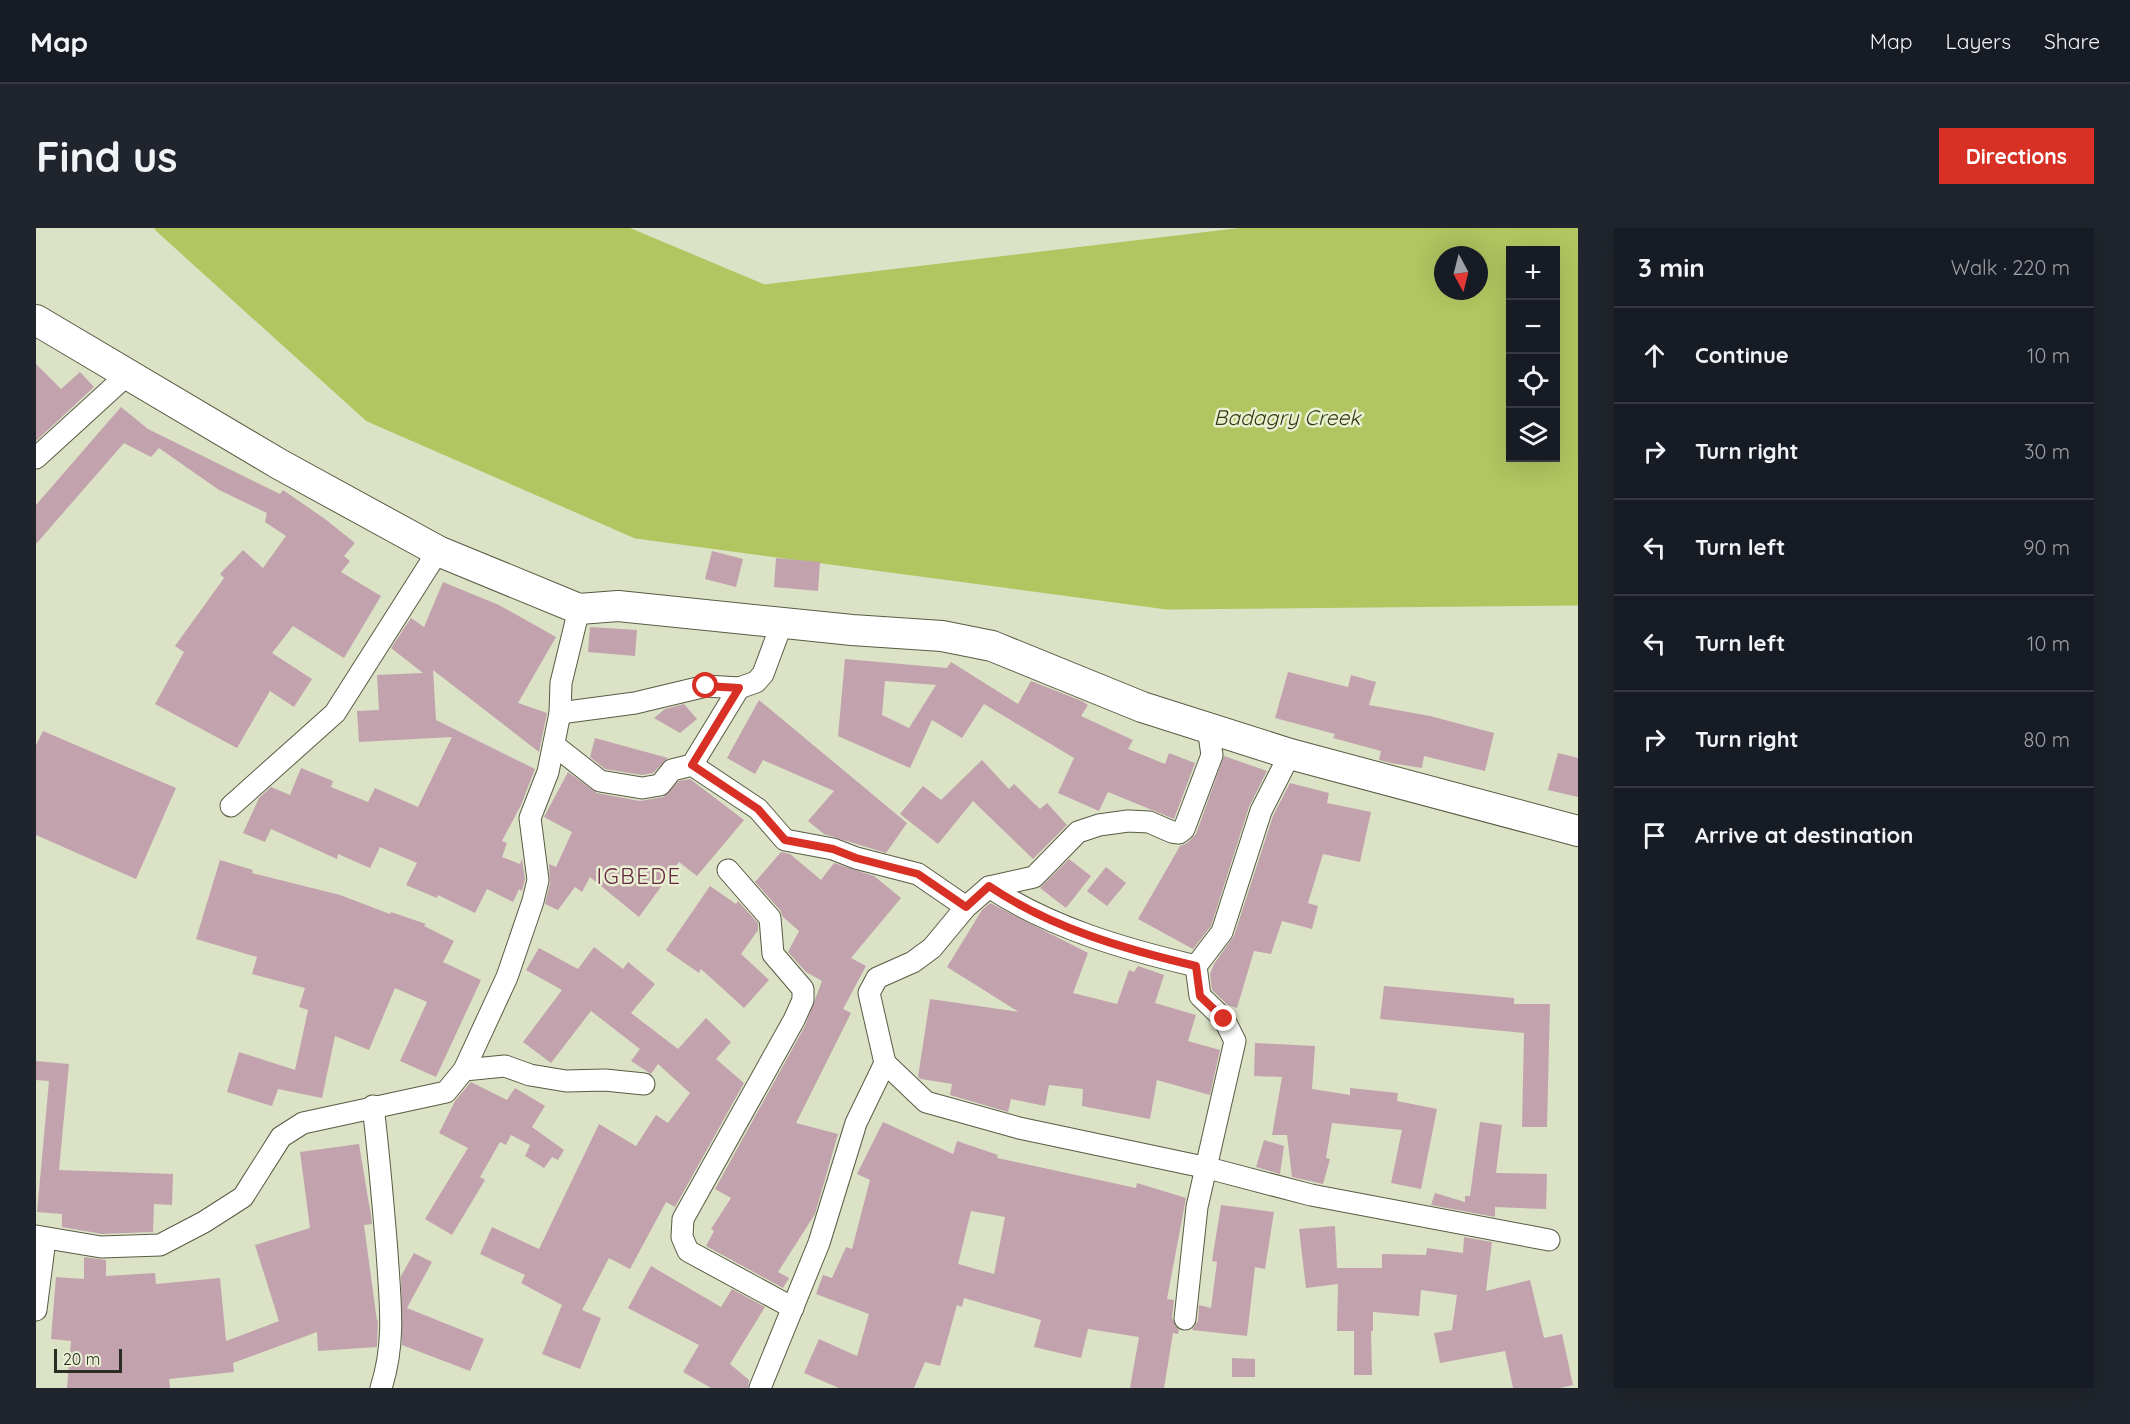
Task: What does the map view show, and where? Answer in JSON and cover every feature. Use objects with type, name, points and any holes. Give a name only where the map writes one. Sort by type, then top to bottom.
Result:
[{"type":"street","points":[[36,320],[279,464],[438,551],[579,609],[618,606],[782,624],[942,636],[992,646],[1142,707],[1290,754],[1578,831]]},
{"type":"street","points":[[36,458],[128,374]]},
{"type":"street","points":[[231,806],[335,713],[438,551]]},
{"type":"street","points":[[36,1310],[40,1238],[101,1247],[160,1245],[204,1222],[243,1197],[281,1137],[303,1123],[446,1092],[464,1070],[507,977],[533,902],[538,880],[530,818],[548,772],[560,712],[561,683],[579,609]]},
{"type":"street","points":[[560,712],[634,703],[706,686],[739,688],[756,682],[764,674],[782,624]]},
{"type":"street","points":[[554,745],[600,781],[642,788],[660,785],[672,770],[692,765],[739,688]]},
{"type":"street","points":[[1208,728],[1212,755],[1184,829],[1179,833],[1149,822],[1128,821],[1099,825],[1078,832],[1034,877],[989,886],[966,907],[932,948],[913,962],[877,978],[869,993],[885,1063],[926,1102],[1019,1128],[1208,1168],[1311,1195],[1549,1240]]},
{"type":"street","points":[[1185,1319],[1197,1207],[1208,1168],[1235,1041],[1224,1019],[1200,996],[1196,966],[1222,932],[1261,811],[1290,754]]},
{"type":"street","points":[[692,765],[758,809],[785,840],[833,849],[856,858],[918,874],[966,907]]},
{"type":"street","points":[[728,870],[770,918],[773,954],[802,989],[803,1000],[683,1219],[682,1237],[688,1251],[793,1308]]},
{"type":"street","points":[[989,886],[1033,914],[1110,944],[1196,966]]},
{"type":"street","points":[[760,1388],[819,1243],[856,1123],[885,1063]]},
{"type":"street","points":[[464,1070],[506,1066],[530,1075],[566,1081],[605,1080],[644,1083]]},
{"type":"street","points":[[373,1106],[381,1174],[392,1329],[390,1361],[381,1388]]},
{"type":"water","name":"Badagry Creek","points":[[158,228],[621,228],[764,288],[1269,228],[1578,228],[1578,602],[1167,606],[636,535],[368,418]]},
{"type":"building","points":[[36,364],[61,389],[80,372],[94,387],[36,441]]},
{"type":"building","points":[[121,407],[148,429],[280,494],[283,490],[325,519],[355,543],[344,556],[350,561],[341,572],[381,596],[344,658],[293,626],[272,653],[312,679],[294,707],[270,691],[237,748],[155,704],[184,652],[175,646],[224,578],[220,574],[243,550],[263,568],[286,536],[265,522],[267,513],[219,490],[159,448],[151,457],[124,443],[36,544],[36,505]]},
{"type":"building","points":[[712,551],[743,559],[736,587],[705,579]]},
{"type":"building","points":[[776,558],[820,562],[818,591],[774,587]]},
{"type":"building","points":[[443,582],[499,605],[556,637],[518,703],[547,713],[539,752],[433,670],[436,720],[535,769],[521,805],[502,841],[507,843],[502,857],[520,864],[522,859],[525,879],[522,891],[519,889],[513,902],[487,889],[475,913],[438,895],[437,898],[406,885],[417,863],[380,847],[370,868],[338,854],[337,859],[271,829],[265,842],[243,833],[259,798],[271,787],[290,795],[301,768],[333,781],[331,787],[368,802],[375,788],[418,807],[452,737],[359,742],[357,711],[379,710],[377,675],[423,673],[391,648],[411,618],[424,627]]},
{"type":"building","points":[[590,627],[637,630],[635,656],[588,652]]},
{"type":"building","points":[[845,659],[947,668],[951,662],[1018,704],[1031,681],[1082,701],[1088,705],[1081,716],[1133,740],[1128,749],[1165,764],[1169,753],[1195,763],[1174,819],[1108,792],[1099,811],[1058,793],[1074,758],[984,704],[962,738],[932,720],[910,768],[838,736]],"holes":[[[885,681],[936,685],[909,728],[882,715]]]},
{"type":"building","points":[[1288,672],[1348,687],[1351,675],[1376,682],[1369,705],[1430,716],[1494,733],[1485,771],[1424,756],[1422,768],[1379,760],[1381,751],[1333,738],[1335,734],[1275,718]]},
{"type":"building","points":[[759,700],[907,823],[886,853],[824,834],[808,821],[834,791],[763,760],[755,774],[727,758]]},
{"type":"building","points":[[684,704],[697,719],[680,733],[654,718],[665,709]]},
{"type":"building","points":[[43,731],[176,788],[136,879],[36,835],[36,745]]},
{"type":"building","points":[[595,738],[668,758],[653,773],[642,775],[605,769],[590,757]]},
{"type":"building","points":[[1558,753],[1578,758],[1578,797],[1548,790]]},
{"type":"building","points":[[1224,756],[1267,771],[1249,807],[1211,926],[1193,949],[1138,919],[1180,846],[1196,834]]},
{"type":"building","points":[[982,760],[1009,789],[1014,784],[1040,809],[1047,803],[1067,825],[1033,859],[973,801],[938,844],[900,814],[923,786],[941,800]]},
{"type":"building","points":[[568,772],[597,793],[640,801],[663,797],[679,781],[690,779],[744,820],[697,876],[679,862],[639,917],[590,877],[582,892],[575,887],[558,910],[545,904],[550,883],[549,864],[556,867],[572,832],[544,817]]},
{"type":"building","points":[[1290,783],[1329,793],[1327,803],[1371,812],[1360,862],[1323,854],[1308,903],[1318,906],[1312,929],[1282,921],[1271,954],[1254,951],[1237,1008],[1228,1005],[1212,990],[1210,974],[1214,964],[1234,936],[1273,816]]},
{"type":"building","points":[[781,852],[790,854],[821,880],[834,863],[874,876],[901,898],[851,958],[866,966],[843,1009],[851,1013],[796,1123],[838,1134],[815,1214],[778,1272],[789,1278],[783,1288],[706,1246],[714,1231],[711,1229],[731,1198],[715,1189],[805,1026],[822,981],[806,972],[788,952],[799,931],[783,917],[780,910],[755,882]]},
{"type":"building","points":[[1069,859],[1091,876],[1066,908],[1040,888]]},
{"type":"building","points":[[220,860],[253,870],[252,873],[340,895],[390,914],[391,912],[426,924],[424,926],[454,941],[443,962],[481,980],[436,1077],[400,1061],[427,1002],[395,988],[369,1050],[335,1036],[322,1098],[278,1089],[272,1106],[227,1092],[239,1052],[295,1070],[308,1010],[299,1007],[305,988],[252,974],[257,957],[196,939]]},
{"type":"building","points":[[1106,867],[1126,883],[1107,906],[1087,891]]},
{"type":"building","points":[[710,886],[736,904],[738,901],[758,923],[758,930],[741,954],[769,980],[744,1008],[701,969],[699,973],[666,950]]},
{"type":"building","points":[[990,903],[1088,953],[1073,993],[1117,1004],[1129,970],[1134,972],[1138,966],[1164,975],[1155,1003],[1196,1015],[1188,1041],[1220,1050],[1210,1095],[1157,1080],[1150,1119],[1082,1106],[1083,1089],[1049,1085],[1045,1106],[1011,1099],[1008,1112],[950,1095],[952,1084],[918,1077],[930,999],[1019,1012],[947,967],[982,910]]},
{"type":"building","points":[[594,947],[623,969],[628,962],[655,984],[631,1013],[678,1049],[706,1018],[731,1042],[716,1059],[744,1083],[675,1207],[666,1202],[630,1269],[609,1258],[582,1310],[601,1318],[580,1369],[542,1354],[562,1305],[521,1283],[525,1275],[480,1254],[492,1227],[539,1249],[599,1124],[636,1146],[656,1115],[668,1123],[690,1093],[658,1064],[651,1074],[631,1061],[640,1049],[591,1011],[551,1063],[523,1042],[562,990],[526,970],[539,948],[578,969]]},
{"type":"building","points":[[1384,986],[1514,998],[1514,1004],[1550,1004],[1547,1127],[1522,1127],[1524,1033],[1380,1019]]},
{"type":"building","points":[[1255,1043],[1315,1046],[1312,1089],[1350,1095],[1350,1088],[1398,1093],[1397,1101],[1437,1109],[1421,1189],[1391,1183],[1402,1130],[1332,1123],[1326,1158],[1330,1159],[1323,1184],[1292,1177],[1287,1135],[1272,1135],[1282,1077],[1254,1076]]},
{"type":"building","points":[[36,1061],[69,1064],[59,1170],[173,1174],[172,1205],[154,1204],[153,1232],[102,1234],[62,1227],[62,1214],[37,1212],[49,1081],[36,1080]]},
{"type":"building","points":[[471,1082],[507,1100],[515,1088],[545,1106],[532,1127],[564,1150],[558,1160],[552,1157],[544,1168],[525,1156],[530,1145],[511,1135],[506,1145],[500,1142],[480,1177],[485,1180],[452,1235],[425,1219],[468,1148],[439,1133],[455,1101]]},
{"type":"building","points":[[883,1122],[953,1154],[957,1141],[998,1155],[997,1158],[1136,1188],[1137,1183],[1186,1198],[1167,1299],[1174,1300],[1172,1318],[1179,1330],[1178,1334],[1173,1333],[1164,1388],[1130,1388],[1139,1337],[1088,1329],[1081,1358],[1034,1347],[1041,1320],[964,1298],[962,1307],[957,1305],[940,1366],[925,1362],[914,1388],[839,1388],[804,1373],[819,1339],[857,1356],[869,1314],[816,1294],[823,1275],[832,1278],[846,1247],[852,1249],[870,1180],[857,1174]],"holes":[[[971,1211],[1005,1217],[994,1274],[958,1264]]]},
{"type":"building","points":[[1480,1122],[1502,1125],[1496,1173],[1547,1174],[1546,1209],[1495,1207],[1495,1217],[1431,1205],[1435,1193],[1465,1202],[1465,1196],[1470,1196]]},
{"type":"building","points":[[1264,1140],[1284,1146],[1280,1174],[1256,1167]]},
{"type":"building","points":[[359,1144],[372,1224],[364,1225],[377,1321],[378,1319],[377,1347],[318,1351],[317,1332],[233,1363],[234,1372],[169,1379],[170,1388],[67,1388],[71,1341],[51,1339],[56,1277],[84,1279],[84,1257],[106,1260],[106,1276],[155,1273],[156,1284],[220,1278],[226,1341],[279,1321],[255,1245],[310,1228],[300,1152]]},
{"type":"building","points":[[1221,1205],[1274,1212],[1265,1269],[1255,1267],[1247,1336],[1192,1330],[1198,1321],[1199,1305],[1211,1308],[1217,1262],[1212,1261]]},
{"type":"building","points":[[1335,1226],[1337,1268],[1382,1268],[1382,1254],[1426,1255],[1427,1248],[1463,1253],[1464,1237],[1492,1242],[1486,1291],[1530,1280],[1544,1338],[1562,1334],[1573,1385],[1560,1388],[1513,1388],[1505,1351],[1440,1363],[1434,1333],[1452,1330],[1457,1295],[1421,1290],[1419,1316],[1373,1312],[1372,1375],[1354,1375],[1354,1331],[1337,1331],[1338,1284],[1306,1288],[1299,1229]]},
{"type":"building","points":[[414,1253],[432,1262],[407,1308],[484,1339],[470,1371],[402,1345],[401,1276]]},
{"type":"building","points":[[651,1266],[721,1307],[732,1289],[765,1307],[730,1364],[749,1380],[748,1388],[711,1388],[683,1372],[699,1345],[628,1308]]},
{"type":"building","points":[[1232,1358],[1255,1359],[1255,1377],[1232,1377]]},
{"type":"waterway","points":[[158,228],[368,418],[636,535],[1167,606],[1578,602]]},
{"type":"waterway","points":[[621,228],[764,288],[1269,228]]},
{"type":"district","name":"IGBEDE","points":[[639,876]]},
{"type":"route","points":[[706,686],[739,688],[692,765],[758,809],[785,840],[833,849],[856,858],[918,874],[966,907],[989,886],[1033,914],[1074,928],[1110,944],[1196,966],[1200,996],[1224,1019]]}]
